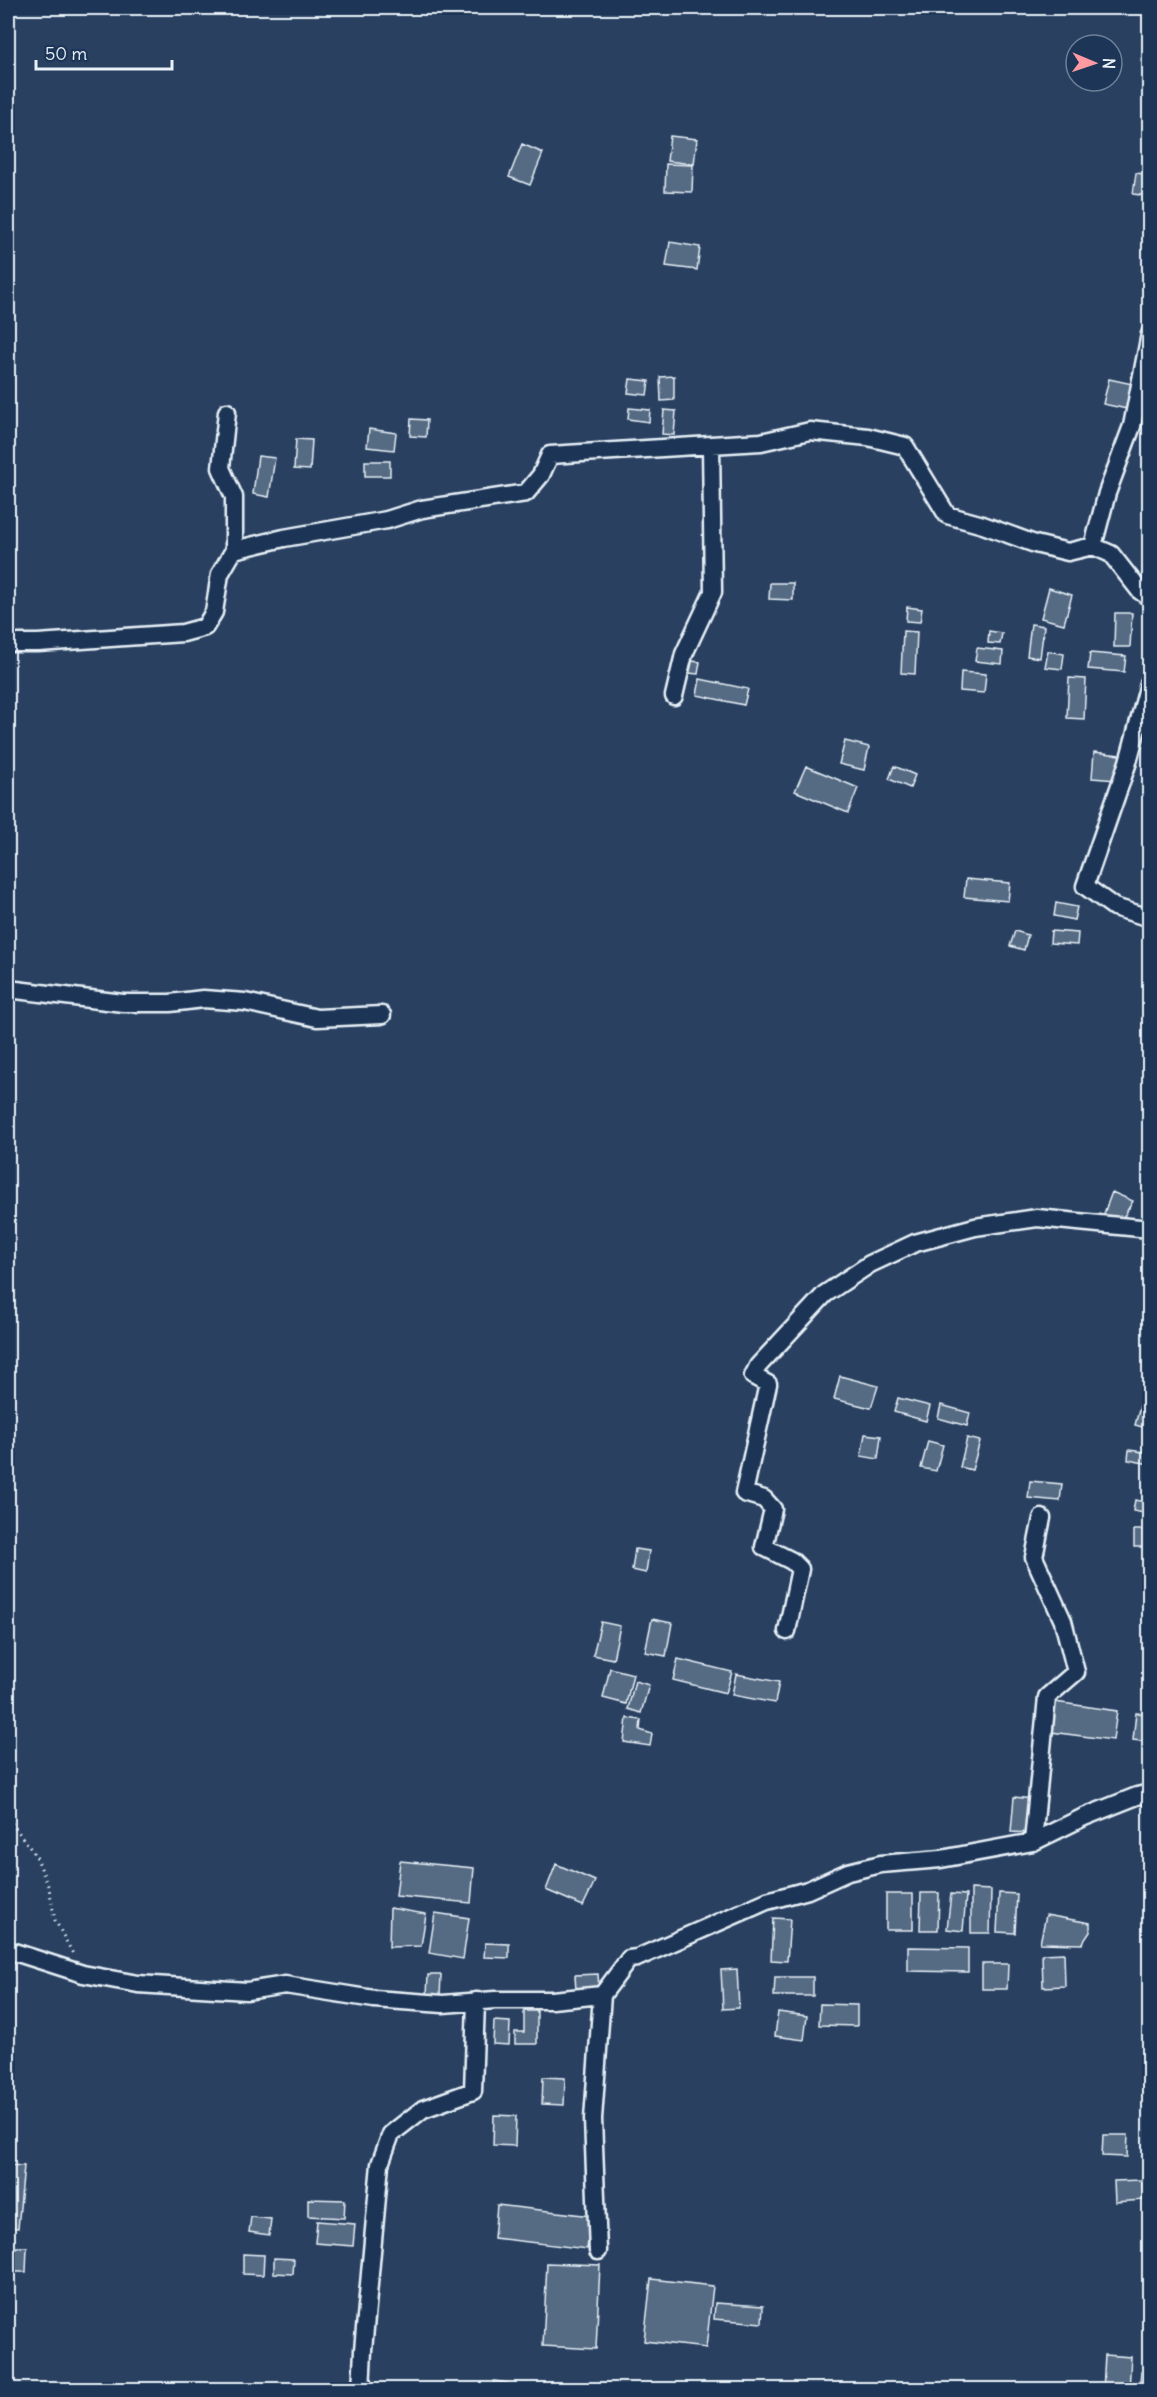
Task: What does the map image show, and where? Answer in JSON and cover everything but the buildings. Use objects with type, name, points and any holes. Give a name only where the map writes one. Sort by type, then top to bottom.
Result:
[{"type":"street","points":[[1093,546],[1107,493],[1132,426],[1149,334]]},
{"type":"street","points":[[8,643],[183,633],[205,627],[214,612],[220,574],[234,550],[234,497],[221,468],[226,412]]},
{"type":"street","points":[[234,550],[284,538],[387,520],[422,509],[526,493],[541,475],[550,455],[761,442],[810,431],[868,437],[905,446],[947,515],[1035,544],[1068,552],[1093,546],[1111,554],[1140,591],[1149,598]]},
{"type":"street","points":[[675,696],[684,654],[713,592],[711,445]]},
{"type":"street","points":[[1149,680],[1128,762],[1085,886],[1114,907],[1149,918]]},
{"type":"street","points":[[8,989],[123,1003],[170,1003],[203,999],[245,1002],[317,1018],[382,1015]]},
{"type":"street","points":[[787,1632],[800,1569],[792,1560],[764,1547],[773,1509],[764,1499],[744,1493],[768,1384],[753,1376],[758,1366],[789,1331],[825,1294],[870,1264],[915,1243],[975,1227],[1037,1218],[1149,1229]]},
{"type":"street","points":[[1033,1842],[1047,1697],[1076,1672],[1063,1620],[1034,1557],[1042,1518]]},
{"type":"street","points":[[598,2251],[593,2119],[602,1995],[628,1959],[637,1958],[709,1928],[767,1900],[808,1890],[848,1872],[880,1864],[941,1859],[1033,1842],[1084,1817],[1149,1793]]},
{"type":"street","points":[[8,1950],[83,1974],[138,1984],[177,1987],[247,1991],[285,1985],[374,2000],[443,2004],[552,2000],[602,1995]]},
{"type":"street","points":[[361,2390],[380,2164],[391,2134],[423,2109],[473,2091],[476,2001]]},
{"type":"path","points":[[8,1818],[36,1856],[50,1888],[55,1920],[83,1974]]}]
